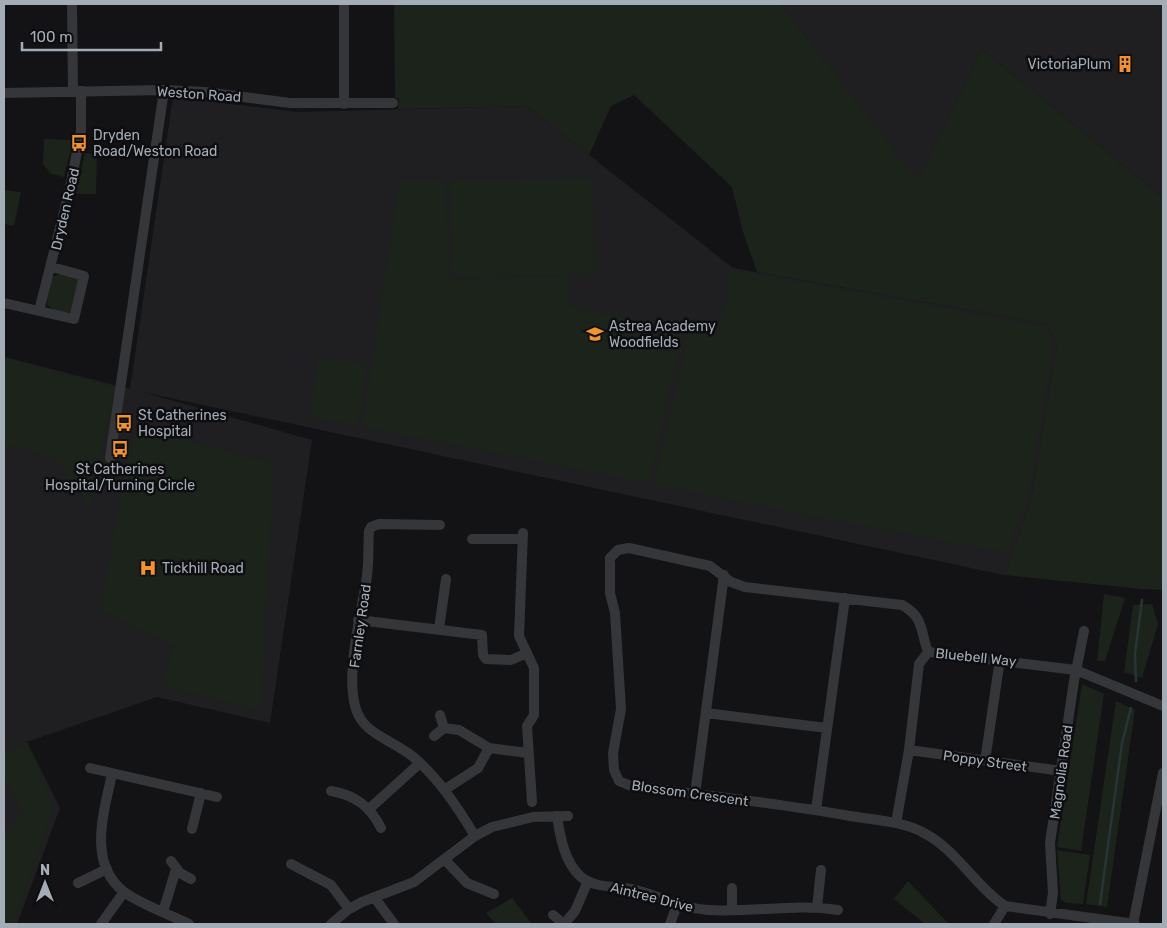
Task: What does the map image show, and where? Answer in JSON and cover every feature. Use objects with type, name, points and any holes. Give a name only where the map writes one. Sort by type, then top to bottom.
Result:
[{"type":"street","name":"Dryden Road","points":[[52,266],[84,276],[75,317],[71,319],[39,311],[52,266],[82,131],[77,92],[72,4]]},
{"type":"street","points":[[344,4],[344,104]]},
{"type":"street","name":"Weston Road","points":[[4,93],[164,90],[205,92],[290,103],[393,103]]},
{"type":"street","points":[[110,458],[164,90]]},
{"type":"street","points":[[4,303],[39,311]]},
{"type":"street","name":"Farnley Road","points":[[440,525],[379,524],[371,526],[369,531],[367,575],[358,620],[354,655],[355,709],[361,720],[370,729],[398,746],[420,764],[444,790],[475,836]]},
{"type":"street","points":[[472,539],[522,536],[519,636],[533,661],[534,715],[527,726],[532,802]]},
{"type":"street","name":"Blossom Crescent","points":[[928,652],[920,622],[914,612],[902,605],[745,587],[731,582],[710,566],[629,548],[618,550],[610,558],[610,593],[615,613],[621,709],[613,753],[614,770],[619,781],[631,786],[816,810],[896,823],[922,832],[942,843],[993,898],[1005,906],[1050,914],[1131,924]]},
{"type":"street","points":[[695,794],[724,575]]},
{"type":"street","points":[[439,629],[446,579]]},
{"type":"street","points":[[816,810],[845,598]]},
{"type":"street","points":[[358,620],[482,635],[483,656],[486,659],[511,660],[528,654]]},
{"type":"street","name":"Magnolia Road","points":[[1050,914],[1053,893],[1050,843],[1076,670],[1084,631]]},
{"type":"street","name":"Bluebell Way","points":[[896,823],[909,750],[919,664],[928,652],[1000,659],[1076,670],[1163,706]]},
{"type":"street","points":[[986,761],[1000,659]]},
{"type":"street","points":[[706,713],[827,728]]},
{"type":"street","points":[[440,715],[444,728]]},
{"type":"street","points":[[434,736],[444,728],[459,730],[489,748],[528,753]]},
{"type":"street","points":[[444,790],[478,768],[489,748]]},
{"type":"street","name":"Poppy Street","points":[[909,750],[1062,771]]},
{"type":"street","points":[[369,809],[420,764]]},
{"type":"street","points":[[90,768],[218,797]]},
{"type":"street","points":[[1131,924],[1163,773]]},
{"type":"street","points":[[112,774],[100,832],[101,852],[107,869],[124,892],[189,924]]},
{"type":"street","points":[[331,791],[347,794],[362,802],[369,809],[381,828]]},
{"type":"street","points":[[192,829],[201,793]]},
{"type":"street","points":[[553,915],[564,924],[575,911],[588,881],[571,866],[560,838],[556,816]]},
{"type":"street","points":[[331,924],[348,909],[414,882],[475,836],[510,821],[533,817],[568,816]]},
{"type":"street","points":[[444,860],[467,883],[494,894]]},
{"type":"street","points":[[291,864],[331,885],[348,909]]},
{"type":"street","points":[[163,912],[173,865],[191,879]]},
{"type":"street","points":[[78,883],[107,869]]},
{"type":"street","points":[[816,907],[821,870]]},
{"type":"street","name":"Aintree Drive","points":[[588,881],[631,890],[677,905],[710,910],[816,907],[838,910]]},
{"type":"street","points":[[732,888],[732,910]]},
{"type":"street","points":[[101,924],[124,892]]},
{"type":"street","points":[[374,898],[394,924]]},
{"type":"street","points":[[670,924],[677,905]]},
{"type":"street","points":[[994,924],[1005,906]]},
{"type":"shaded area","points":[[394,4],[781,4],[917,180],[982,49],[1163,198],[1163,590],[1004,575],[1031,499],[1057,344],[1047,324],[757,272],[743,232],[732,187],[634,95],[611,106],[589,155],[527,106],[398,109],[399,99],[395,97]]},
{"type":"shaded area","points":[[781,4],[1163,4],[1163,198],[982,49],[917,181]]},
{"type":"shaded area","name":"Astrea Academy Woodfields","points":[[173,97],[297,112],[527,106],[733,268],[1047,324],[1057,344],[1031,499],[1004,575],[142,392],[312,440],[270,723],[157,697],[27,742],[60,808],[17,924],[4,924],[4,357],[130,389]]},
{"type":"shaded area","points":[[44,139],[73,140],[64,177],[51,174],[43,164]]},
{"type":"shaded area","points":[[85,153],[97,154],[96,194],[75,194]]},
{"type":"shaded area","points":[[593,178],[595,274],[452,277],[450,180]]},
{"type":"shaded area","points":[[399,181],[445,181],[450,280],[569,276],[570,307],[683,330],[649,483],[362,427]]},
{"type":"shaded area","points":[[4,190],[21,192],[14,226],[4,224]]},
{"type":"shaded area","points":[[727,269],[1046,327],[1053,345],[1028,496],[1006,553],[654,485],[689,329],[714,334],[728,295]]},
{"type":"shaded area","points":[[61,273],[80,280],[72,312],[58,311],[47,304],[52,277]]},
{"type":"shaded area","points":[[4,357],[115,387],[91,506],[86,504],[57,459],[4,444]]},
{"type":"shaded area","points":[[318,357],[367,364],[358,425],[309,418]]},
{"type":"shaded area","points":[[137,427],[274,464],[261,710],[160,685],[175,646],[100,611],[126,463]]},
{"type":"shaded area","points":[[1104,594],[1125,598],[1105,661],[1097,661]]},
{"type":"shaded area","points":[[1152,604],[1158,624],[1142,678],[1124,672],[1133,605]]},
{"type":"shaded area","points":[[1082,684],[1104,694],[1081,851],[1057,847]]},
{"type":"shaded area","points":[[1116,701],[1135,710],[1107,907],[1086,904]]},
{"type":"shaded area","points":[[27,742],[54,806],[14,924],[4,924],[4,834],[23,815],[4,776],[4,753]]},
{"type":"shaded area","points":[[1057,850],[1090,855],[1083,904],[1067,903],[1061,900]]},
{"type":"shaded area","points":[[908,881],[949,924],[925,924],[894,899]]},
{"type":"shaded area","points":[[512,898],[532,924],[496,924],[486,913]]},
{"type":"waterway","points":[[1136,681],[1135,654],[1142,600]]},
{"type":"waterway","points":[[1100,904],[1122,743],[1131,708]]},
{"type":"place","name":"VictoriaPlum","points":[[1125,64]]},
{"type":"place","name":"Dryden Road/Weston Road","points":[[79,143]]},
{"type":"place","name":"Astrea Academy Woodfields","points":[[595,334]]},
{"type":"place","name":"St Catherines Hospital","points":[[124,423]]},
{"type":"place","name":"St Catherines Hospital/Turning Circle","points":[[120,449]]},
{"type":"place","name":"Tickhill Road","points":[[148,568]]}]
